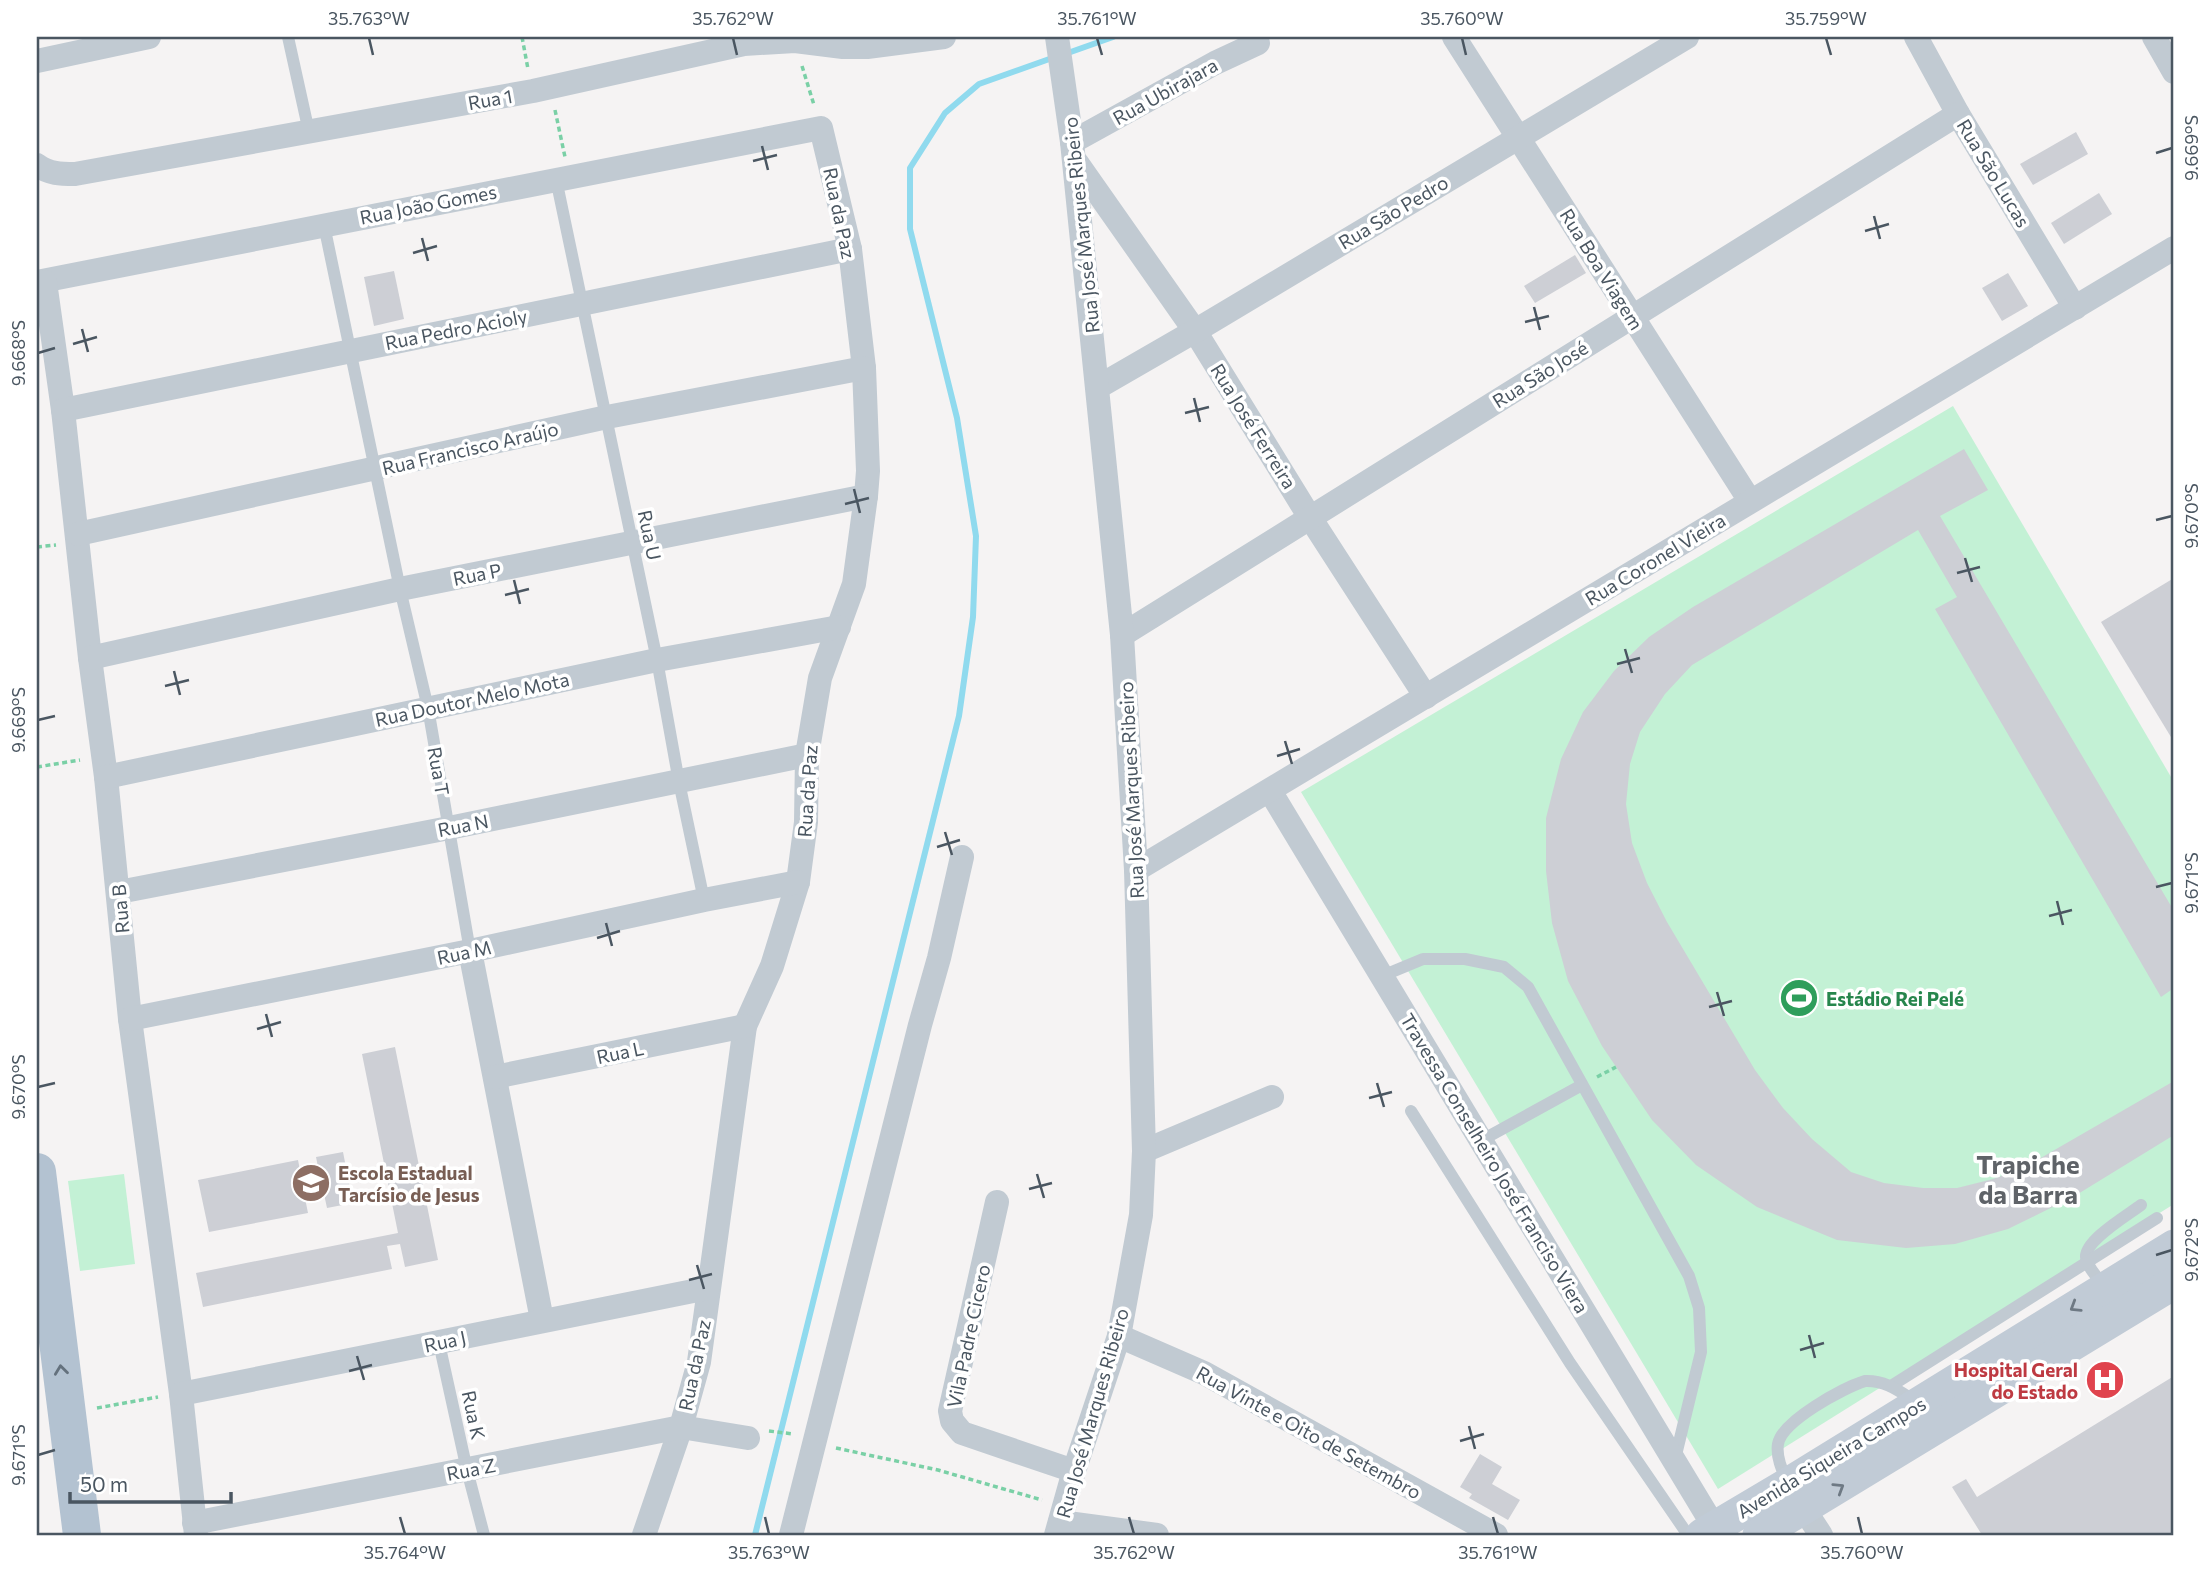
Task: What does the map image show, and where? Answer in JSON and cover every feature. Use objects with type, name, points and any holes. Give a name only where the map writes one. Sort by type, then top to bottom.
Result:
[{"type":"main road","points":[[37,1172],[40,1225],[82,1535]]},
{"type":"main road","name":"Avenida Siqueira Campos","points":[[1759,1535],[1805,1510],[1906,1425],[1991,1340],[2166,1232]]},
{"type":"main road","name":"Avenida Siqueira Campos","points":[[1906,1425],[2174,1283]]},
{"type":"main road","name":"Avenida Siqueira Campos","points":[[1705,1534],[1805,1510]]},
{"type":"street","points":[[37,61],[149,37]]},
{"type":"street","name":"Rua 1","points":[[37,165],[45,171],[75,174],[533,91],[744,44],[820,40],[843,47],[867,47],[944,37]]},
{"type":"street","name":"Rua José Marques Ribeiro","points":[[1058,37],[1073,151],[1122,635],[1136,870],[1144,1151],[1141,1214],[1119,1336],[1060,1521]]},
{"type":"street","name":"Rua Boa Viagem","points":[[1454,37],[1750,501]]},
{"type":"street","name":"Rua São Pedro","points":[[1098,387],[1687,37]]},
{"type":"street","name":"Rua São Lucas","points":[[1916,37],[1958,114],[2075,308]]},
{"type":"street","points":[[2154,37],[2174,72]]},
{"type":"street","name":"Rua Ubirajara","points":[[1073,151],[1214,63],[1258,43]]},
{"type":"street","name":"Rua São José","points":[[1122,635],[1958,114]]},
{"type":"street","name":"Rua João Gomes","points":[[41,282],[821,128]]},
{"type":"street","name":"Rua da Paz","points":[[644,1535],[681,1427],[699,1362],[745,1026],[772,966],[798,882],[806,822],[807,755],[820,678],[854,584],[866,496],[868,471],[864,368],[850,249],[821,128]]},
{"type":"street","name":"Rua José Ferreira","points":[[1073,151],[1195,331],[1309,516],[1426,697]]},
{"type":"street","name":"Rua Coronel Vieira","points":[[1136,870],[2174,248]]},
{"type":"street","name":"Rua Pedro Acioly","points":[[63,411],[850,249]]},
{"type":"street","name":"Rua B","points":[[41,282],[63,411],[119,892],[130,1019],[181,1394],[195,1529]]},
{"type":"street","name":"Rua Francisco Araújo","points":[[78,534],[607,417],[864,368]]},
{"type":"street","name":"Rua P","points":[[90,658],[400,589],[632,545],[866,496]]},
{"type":"street","name":"Rua Doutor Melo Mota","points":[[105,767],[428,708],[657,660],[839,627]]},
{"type":"street","name":"Rua N","points":[[119,892],[807,755]]},
{"type":"street","name":"Travessa Conselheiro José Franciso Viera","points":[[1270,791],[1674,1463],[1705,1534]]},
{"type":"street","points":[[791,1535],[806,1436],[939,958],[962,857]]},
{"type":"street","name":"Rua M","points":[[130,1019],[798,882]]},
{"type":"street","name":"Rua T","points":[[470,951],[542,1320]]},
{"type":"street","name":"Rua L","points":[[495,1077],[745,1026]]},
{"type":"street","points":[[1144,1151],[1272,1097]]},
{"type":"street","name":"Vila Padre Cicero","points":[[998,1202],[950,1411],[952,1420],[962,1433],[1074,1471]]},
{"type":"street","name":"Rua J","points":[[181,1394],[708,1288]]},
{"type":"street","name":"Rua Vinte e Oito de Setembro","points":[[1119,1336],[1204,1373],[1496,1535]]},
{"type":"street","name":"Rua Z","points":[[195,1529],[681,1427],[756,1434]]},
{"type":"street","points":[[1060,1521],[1157,1535]]},
{"type":"lane","points":[[288,37],[309,132]]},
{"type":"lane","name":"Rua U","points":[[556,179],[657,660],[704,900]]},
{"type":"lane","name":"Rua T","points":[[324,225],[400,589],[428,708],[470,951]]},
{"type":"lane","points":[[1382,976],[1423,959],[1465,960],[1504,967],[1528,987],[1689,1276],[1699,1308],[1701,1352],[1674,1463]]},
{"type":"lane","points":[[1482,1140],[1582,1085]]},
{"type":"lane","points":[[1411,1111],[1570,1363],[1705,1534]]},
{"type":"lane","points":[[2097,1276],[2086,1256],[2095,1239],[2141,1205]]},
{"type":"lane","points":[[1805,1510],[1779,1461],[1778,1445],[1783,1431],[1794,1419],[1857,1384],[1874,1381],[1891,1385],[1991,1340]]},
{"type":"lane","name":"Rua K","points":[[439,1343],[484,1535]]},
{"type":"lane","points":[[1891,1385],[1906,1425]]},
{"type":"path","points":[[522,37],[533,91]]},
{"type":"path","points":[[795,41],[821,128]]},
{"type":"path","points":[[557,118],[564,154]]},
{"type":"path","points":[[37,767],[105,767]]},
{"type":"path","points":[[1582,1085],[1616,1067]]},
{"type":"path","points":[[67,1412],[146,1399]]},
{"type":"path","points":[[756,1434],[806,1436],[830,1446],[980,1481],[1060,1521]]},
{"type":"green space","name":"Estádio Rei Pelé","points":[[1953,406],[2174,782],[2174,1204],[1718,1489],[1301,792]]},
{"type":"green space","points":[[124,1174],[135,1264],[80,1271],[68,1181]]},
{"type":"building","points":[[2076,132],[2088,154],[2033,185],[2020,164]]},
{"type":"building","points":[[2099,193],[2112,214],[2064,244],[2051,223]]},
{"type":"building","points":[[1575,255],[1586,273],[1535,303],[1524,286]]},
{"type":"building","points":[[394,271],[404,319],[374,326],[364,277]]},
{"type":"building","points":[[2008,273],[2028,306],[2002,321],[1982,288]]},
{"type":"building","points":[[1964,449],[1988,490],[1940,516],[2174,911],[2174,988],[2161,997],[1935,609],[1957,597],[1918,530],[1692,665],[1665,694],[1640,732],[1630,764],[1626,804],[1632,843],[1647,883],[1667,922],[1755,1070],[1783,1108],[1812,1139],[1851,1172],[1884,1183],[1923,1188],[1957,1188],[1993,1179],[2025,1167],[2174,1081],[2174,1135],[2073,1197],[2008,1229],[1955,1244],[1906,1248],[1837,1240],[1757,1207],[1696,1165],[1652,1120],[1602,1046],[1568,981],[1552,923],[1546,871],[1546,818],[1561,759],[1583,712],[1614,671],[1649,637],[1693,607]]},
{"type":"building","points":[[2174,578],[2174,742],[2101,622]]},
{"type":"building","points":[[395,1047],[438,1260],[405,1267],[400,1244],[387,1246],[392,1269],[203,1307],[196,1273],[398,1233],[362,1054]]},
{"type":"building","points":[[343,1152],[353,1203],[327,1208],[324,1194],[305,1198],[308,1213],[209,1232],[198,1180],[298,1160],[304,1190],[322,1187],[316,1157]]},
{"type":"building","points":[[2174,1376],[2174,1535],[1982,1535],[1952,1487],[1966,1479],[1977,1497]]},
{"type":"building","points":[[1480,1454],[1502,1467],[1492,1484],[1520,1500],[1508,1520],[1469,1498],[1472,1494],[1460,1487]]},
{"type":"waterway","points":[[1065,54],[1113,37]]},
{"type":"waterway","points":[[755,1535],[959,716],[973,617],[976,536],[957,418],[910,229],[910,168],[945,113],[979,84],[1055,57]]},
{"type":"place","name":"Estádio Rei Pelé","points":[[1799,998]]},
{"type":"place","name":"Escola Estadual Tarcísio de Jesus","points":[[311,1183]]},
{"type":"place","name":"Hospital Geral do Estado","points":[[2105,1380]]},
{"type":"district","name":"Trapiche da Barra","points":[[2028,1178]]}]
